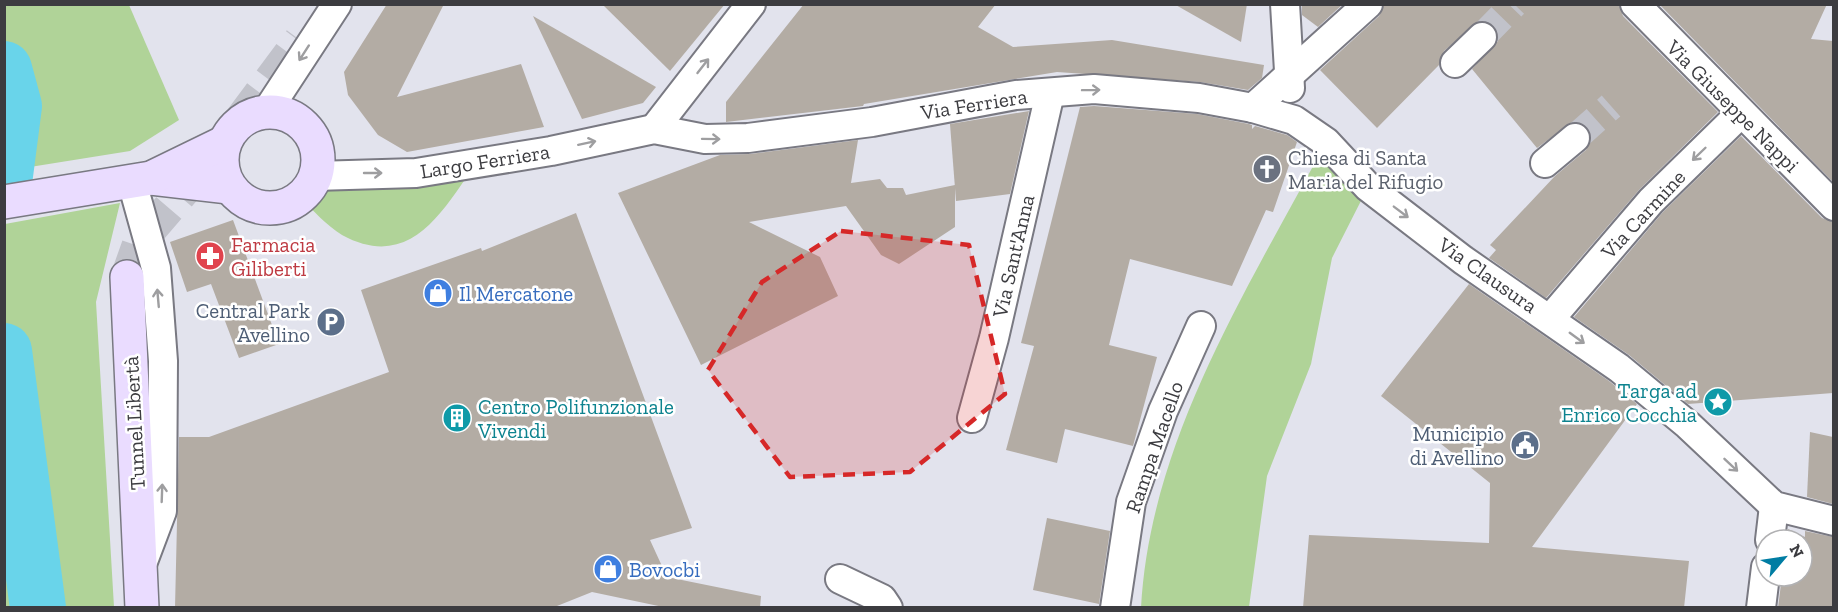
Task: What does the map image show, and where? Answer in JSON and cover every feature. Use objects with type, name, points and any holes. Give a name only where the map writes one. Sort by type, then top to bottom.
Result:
[{"type":"street","points":[[267,111],[337,4]]},
{"type":"street","points":[[654,129],[751,4]]},
{"type":"street","points":[[1254,108],[1368,4]]},
{"type":"street","name":"Via Giuseppe Nappi","points":[[1635,4],[1833,206]]},
{"type":"street","points":[[1285,18],[1324,44]]},
{"type":"street","points":[[1285,18],[1288,75],[1294,120]]},
{"type":"street","points":[[1455,63],[1482,36]]},
{"type":"street","name":"Via Ferriera","points":[[654,129],[705,139],[748,138],[872,122],[1016,95],[1094,89],[1199,98],[1254,108],[1294,120]]},
{"type":"street","name":"Via Sant'Anna","points":[[972,418],[994,338],[1050,93]]},
{"type":"street","points":[[267,111],[280,112],[296,118],[308,129],[317,146],[318,163],[312,185],[300,198],[287,206],[257,207],[242,200],[229,187],[221,160],[224,143],[232,128],[250,114],[267,111]]},
{"type":"street","name":"Via Carmine","points":[[1550,319],[1651,201],[1740,113]]},
{"type":"street","name":"Via Clausura","points":[[1294,120],[1326,142],[1376,193],[1463,260],[1699,423],[1774,506]]},
{"type":"street","name":"Largo Ferriera","points":[[315,176],[416,173],[551,151],[654,129]]},
{"type":"street","points":[[1545,163],[1575,138]]},
{"type":"street","points":[[141,180],[224,143]]},
{"type":"street","points":[[140,569],[162,511],[163,361],[156,268],[141,180]]},
{"type":"street","points":[[4,202],[141,180],[229,187]]},
{"type":"street","name":"Tunnel Libertà","points":[[128,277],[142,608]]},
{"type":"street","name":"Rampa Macello","points":[[1115,608],[1131,502],[1163,411],[1201,326]]},
{"type":"street","points":[[1771,528],[1774,506],[1833,521]]},
{"type":"street","points":[[840,579],[882,599],[888,608]]},
{"type":"street","points":[[1761,608],[1763,588]]},
{"type":"highlighted area","points":[[841,231],[969,245],[1005,394],[910,472],[790,477],[708,370],[762,282]]},
{"type":"green space","points":[[5,4],[129,5],[179,120],[130,151],[5,171]]},
{"type":"green space","points":[[1326,142],[1368,187],[1332,258],[1311,364],[1267,476],[1249,607],[1141,608],[1148,545],[1163,484],[1183,425],[1236,309]]},
{"type":"green space","points":[[476,163],[451,200],[422,231],[406,241],[387,246],[366,244],[342,235],[300,198],[312,185]]},
{"type":"green space","points":[[120,203],[96,302],[114,607],[5,607],[5,224]]},
{"type":"building","points":[[387,4],[444,4],[397,97],[521,64],[544,127],[407,152],[378,135],[348,95],[344,72]]},
{"type":"building","points":[[602,4],[725,4],[670,71]]},
{"type":"building","points":[[804,4],[996,4],[978,27],[1013,47],[1112,40],[1264,65],[1262,78],[1248,90],[1200,82],[1057,72],[863,106],[726,122],[726,102]]},
{"type":"building","points":[[1174,4],[1247,4],[1241,42]]},
{"type":"building","points":[[1302,4],[1343,4],[1318,27],[1302,15]]},
{"type":"building","points":[[1384,4],[1619,4],[1623,16],[1718,112],[1639,190],[1546,298],[1489,258],[1496,250],[1490,245],[1555,176],[1586,150],[1591,136],[1588,128],[1580,122],[1572,122],[1537,148],[1472,69],[1498,41],[1494,26],[1487,21],[1479,21],[1444,51],[1439,65],[1377,128],[1320,70],[1379,16]]},
{"type":"building","points":[[1659,4],[1827,4],[1811,39],[1833,41],[1833,182]]},
{"type":"building","points":[[533,16],[656,87],[643,103],[582,119]]},
{"type":"building","points":[[1094,106],[1197,114],[1249,124],[1252,125],[1252,129],[1255,126],[1287,135],[1297,142],[1273,212],[1266,210],[1232,286],[1130,259],[1109,345],[1157,357],[1133,446],[1065,429],[1057,463],[1006,450],[1034,346],[1021,343],[1080,107]]},
{"type":"building","points":[[1029,111],[1010,194],[956,201],[950,124]]},
{"type":"building","points":[[1741,136],[1822,218],[1833,222],[1833,393],[1688,404],[1629,355],[1574,317],[1663,212]]},
{"type":"building","points":[[858,140],[851,183],[880,179],[887,188],[903,188],[906,195],[955,185],[955,227],[899,264],[881,255],[846,206],[749,222],[820,257],[838,296],[701,365],[618,193],[720,155],[750,154]]},
{"type":"building","name":"Centro Polifunzionale Vivendi","points":[[576,213],[692,528],[650,540],[667,577],[761,596],[760,608],[668,608],[592,592],[552,608],[175,608],[179,437],[209,437],[389,372],[361,290],[481,248],[482,251]]},
{"type":"building","points":[[233,220],[279,344],[239,358],[211,284],[187,292],[170,242]]},
{"type":"building","name":"Municipio di Avellino","points":[[1469,284],[1609,381],[1637,404],[1532,547],[1689,561],[1684,608],[1303,608],[1309,535],[1489,543],[1490,483],[1381,396]]},
{"type":"building","points":[[1810,432],[1833,437],[1833,504],[1807,497]]},
{"type":"building","points":[[1047,518],[1110,531],[1099,604],[1033,590]]},
{"type":"building","points":[[1814,533],[1833,537],[1833,608],[1778,608],[1780,588],[1814,588]]},
{"type":"waterway","points":[[4,69],[14,106],[4,183]]},
{"type":"waterway","points":[[4,351],[38,608]]},
{"type":"tunnel","points":[[1482,37],[1514,4]]},
{"type":"tunnel","points":[[127,277],[139,243],[215,154],[300,40]]},
{"type":"tunnel","points":[[1575,138],[1611,106]]},
{"type":"place","name":"Chiesa di Santa Maria del Rifugio","points":[[1267,169]]},
{"type":"place","name":"Farmacia Giliberti","points":[[210,256]]},
{"type":"place","name":"Il Mercatone","points":[[438,293]]},
{"type":"place","name":"Central Park Avellino","points":[[331,322]]},
{"type":"place","name":"Targa ad Enrico Cocchia","points":[[1718,402]]},
{"type":"place","name":"Centro Polifunzionale Vivendi","points":[[457,418]]},
{"type":"place","name":"Municipio di Avellino","points":[[1525,445]]},
{"type":"place","name":"Bovocbi","points":[[608,569]]}]
